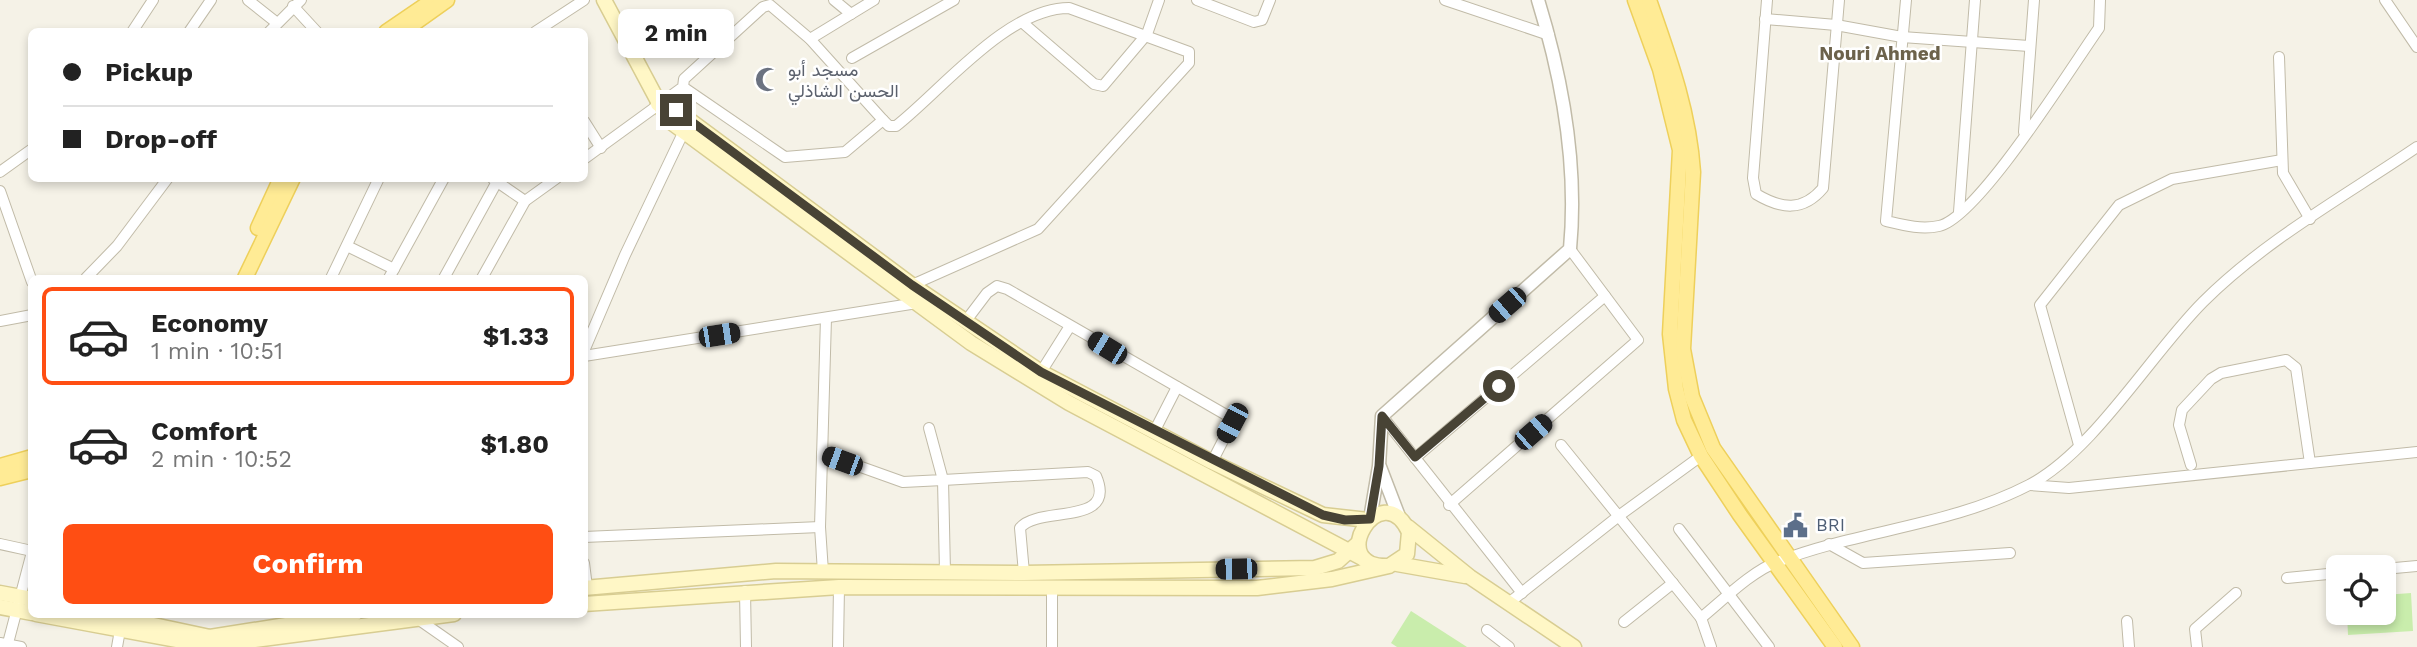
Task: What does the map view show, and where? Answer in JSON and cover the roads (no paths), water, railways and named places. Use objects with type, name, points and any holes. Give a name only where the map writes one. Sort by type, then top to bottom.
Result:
[{"type":"main road","points":[[392,28],[433,0]]},
{"type":"main road","points":[[408,28],[447,0]]},
{"type":"main road","points":[[604,0],[668,120],[971,343],[1069,403],[1355,546],[1373,564],[1470,577]]},
{"type":"main road","points":[[1635,0],[1660,69],[1680,150],[1671,361],[1684,420],[1701,456],[1781,561],[1852,647]]},
{"type":"main road","points":[[1649,0],[1681,96],[1691,146],[1693,172],[1683,349],[1692,397],[1713,448],[1835,647]]},
{"type":"main road","points":[[658,104],[676,110],[912,285],[1041,372],[1154,432],[1323,515],[1369,519],[1388,514],[1403,522],[1470,577],[1516,598],[1574,647]]},
{"type":"main road","points":[[237,275],[279,182]]},
{"type":"main road","points":[[246,275],[291,182]]},
{"type":"main road","points":[[0,466],[28,458]]},
{"type":"main road","points":[[0,478],[28,471]]},
{"type":"main road","points":[[588,587],[776,571],[1024,573],[1315,568],[1338,561],[1355,546],[1361,529],[1369,519]]},
{"type":"main road","points":[[588,604],[745,591],[839,587],[1257,588],[1332,579],[1393,565],[1410,547],[1403,522]]},
{"type":"main road","points":[[0,593],[22,602]]},
{"type":"main road","points":[[0,607],[22,602]]},
{"type":"main road","points":[[56,618],[209,646],[391,618]]},
{"type":"main road","points":[[150,619],[210,637],[330,618]]},
{"type":"street","points":[[135,28],[153,0]]},
{"type":"street","points":[[192,28],[211,0]]},
{"type":"street","points":[[248,0],[277,23]]},
{"type":"street","points":[[541,28],[584,0]]},
{"type":"street","points":[[834,0],[851,14]]},
{"type":"street","points":[[810,39],[874,0]]},
{"type":"street","points":[[852,58],[954,0]]},
{"type":"street","points":[[1023,23],[1099,86],[1103,86],[1147,34],[1159,0]]},
{"type":"street","points":[[1196,0],[1254,22],[1262,20],[1270,0]]},
{"type":"street","points":[[1445,0],[1549,35]]},
{"type":"street","points":[[1449,505],[1638,340],[1570,249],[1574,203],[1567,120],[1549,35],[1538,0]]},
{"type":"street","points":[[1767,0],[1753,178],[1756,194],[1775,206],[1801,206],[1814,200],[1823,188],[1839,0]]},
{"type":"street","points":[[1906,0],[1886,221],[1912,227],[1941,226],[1976,200],[2099,27],[2100,0]]},
{"type":"street","points":[[1959,212],[1975,0]]},
{"type":"street","points":[[2024,134],[2034,0]]},
{"type":"street","points":[[2385,0],[2417,47]]},
{"type":"street","points":[[273,28],[297,3],[314,28]]},
{"type":"street","points":[[684,88],[684,79],[763,7],[770,5],[810,39],[889,126],[896,126],[978,51],[1051,8],[1069,8],[1147,34],[1189,52],[1189,63],[1038,229],[912,285]]},
{"type":"street","points":[[1765,19],[1836,25],[1902,37],[2029,46]]},
{"type":"street","points":[[2279,57],[2283,173],[2310,219]]},
{"type":"street","points":[[588,156],[684,88]]},
{"type":"street","points":[[684,88],[785,157],[845,152],[883,120]]},
{"type":"street","points":[[588,127],[601,148]]},
{"type":"street","points":[[588,342],[625,255],[684,131]]},
{"type":"street","points":[[1701,618],[1781,561],[1828,543],[1906,529],[2030,485],[2078,444],[2203,302],[2237,271],[2417,147]]},
{"type":"street","points":[[0,172],[28,152]]},
{"type":"street","points":[[2078,444],[2040,305],[2119,205],[2172,179],[2282,160]]},
{"type":"street","points":[[89,275],[117,246],[165,182]]},
{"type":"street","points":[[332,275],[377,182]]},
{"type":"street","points":[[347,246],[392,274],[442,182]]},
{"type":"street","points":[[446,275],[494,182]]},
{"type":"street","points":[[500,182],[524,201]]},
{"type":"street","points":[[484,275],[524,201],[551,182]]},
{"type":"street","points":[[0,191],[30,275]]},
{"type":"street","points":[[1369,519],[1379,466],[1382,416],[1570,249]]},
{"type":"street","points":[[965,321],[987,293],[997,286],[1219,410],[1232,423],[1212,461]]},
{"type":"street","points":[[1415,457],[1605,296]]},
{"type":"street","points":[[588,355],[917,303]]},
{"type":"street","points":[[0,321],[28,316]]},
{"type":"street","points":[[823,572],[820,527],[826,318]]},
{"type":"street","points":[[1041,372],[1070,326]]},
{"type":"street","points":[[2191,465],[2179,425],[2182,410],[2211,379],[2221,373],[2286,360],[2296,368],[2310,463]]},
{"type":"street","points":[[1154,432],[1177,387]]},
{"type":"street","points":[[1382,416],[1415,457],[1516,598],[1620,515],[1701,456]]},
{"type":"street","points":[[929,428],[943,480],[945,572]]},
{"type":"street","points":[[1561,445],[1701,618],[1711,647]]},
{"type":"street","points":[[2030,485],[2070,488],[2417,452]]},
{"type":"street","points":[[822,453],[903,482],[1088,472],[1096,476],[1100,491],[1096,501],[1085,511],[1031,518],[1020,528],[1024,573]]},
{"type":"street","points":[[1379,466],[1403,522]]},
{"type":"street","points":[[588,537],[820,527]]},
{"type":"street","points":[[1679,529],[1769,647]]},
{"type":"street","points":[[1828,543],[1863,563],[2010,553]]},
{"type":"street","points":[[0,544],[28,550]]},
{"type":"street","points":[[2396,568],[2417,566]]},
{"type":"street","points":[[20,647],[5,645],[22,602],[28,571]]},
{"type":"street","points":[[2287,578],[2326,574]]},
{"type":"street","points":[[1624,622],[1673,583]]},
{"type":"street","points":[[838,647],[839,587]]},
{"type":"street","points":[[1052,587],[1052,647]]},
{"type":"street","points":[[745,591],[746,647]]},
{"type":"street","points":[[2197,647],[2195,629],[2236,593]]},
{"type":"street","points":[[414,618],[458,647]]},
{"type":"street","points":[[2127,621],[2129,647]]},
{"type":"street","points":[[117,647],[120,630]]},
{"type":"street","points":[[1487,630],[1509,647]]},
{"type":"place","name":"مسجد أبو الحسن الشاذلي","points":[[768,80]]},
{"type":"place","name":"BRI","points":[[1796,525]]},
{"type":"district","name":"Nouri Ahmed","points":[[1880,53]]}]
